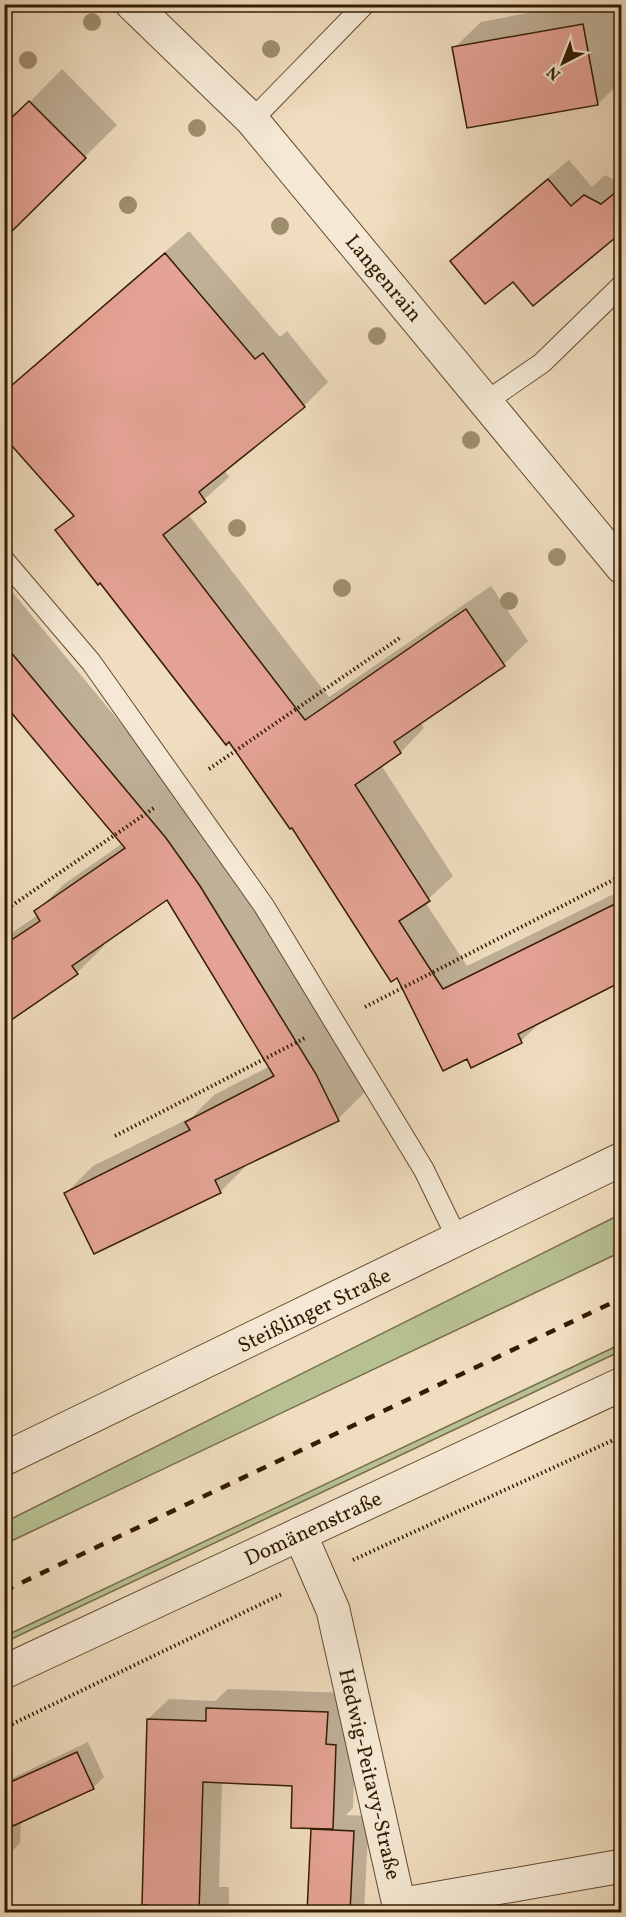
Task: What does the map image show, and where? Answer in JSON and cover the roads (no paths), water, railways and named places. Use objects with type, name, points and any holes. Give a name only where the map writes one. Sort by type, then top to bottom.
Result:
[{"type":"street","name":"Langenrain","points":[[132,4],[252,120],[487,401],[621,567]]},
{"type":"street","name":"Steißlinger Straße","points":[[4,1459],[621,1159]]},
{"type":"street","name":"Domänenstraße","points":[[4,1672],[621,1385]]},
{"type":"street","name":"Hedwig-Peitavy-Straße","points":[[300,1534],[333,1610],[399,1905],[621,1866]]},
{"type":"lane","points":[[252,120],[365,4]]},
{"type":"lane","points":[[487,401],[542,363],[621,285]]},
{"type":"lane","points":[[4,560],[91,662],[264,906],[424,1170],[458,1240]]},
{"type":"railway","points":[[4,1591],[622,1298]]}]
